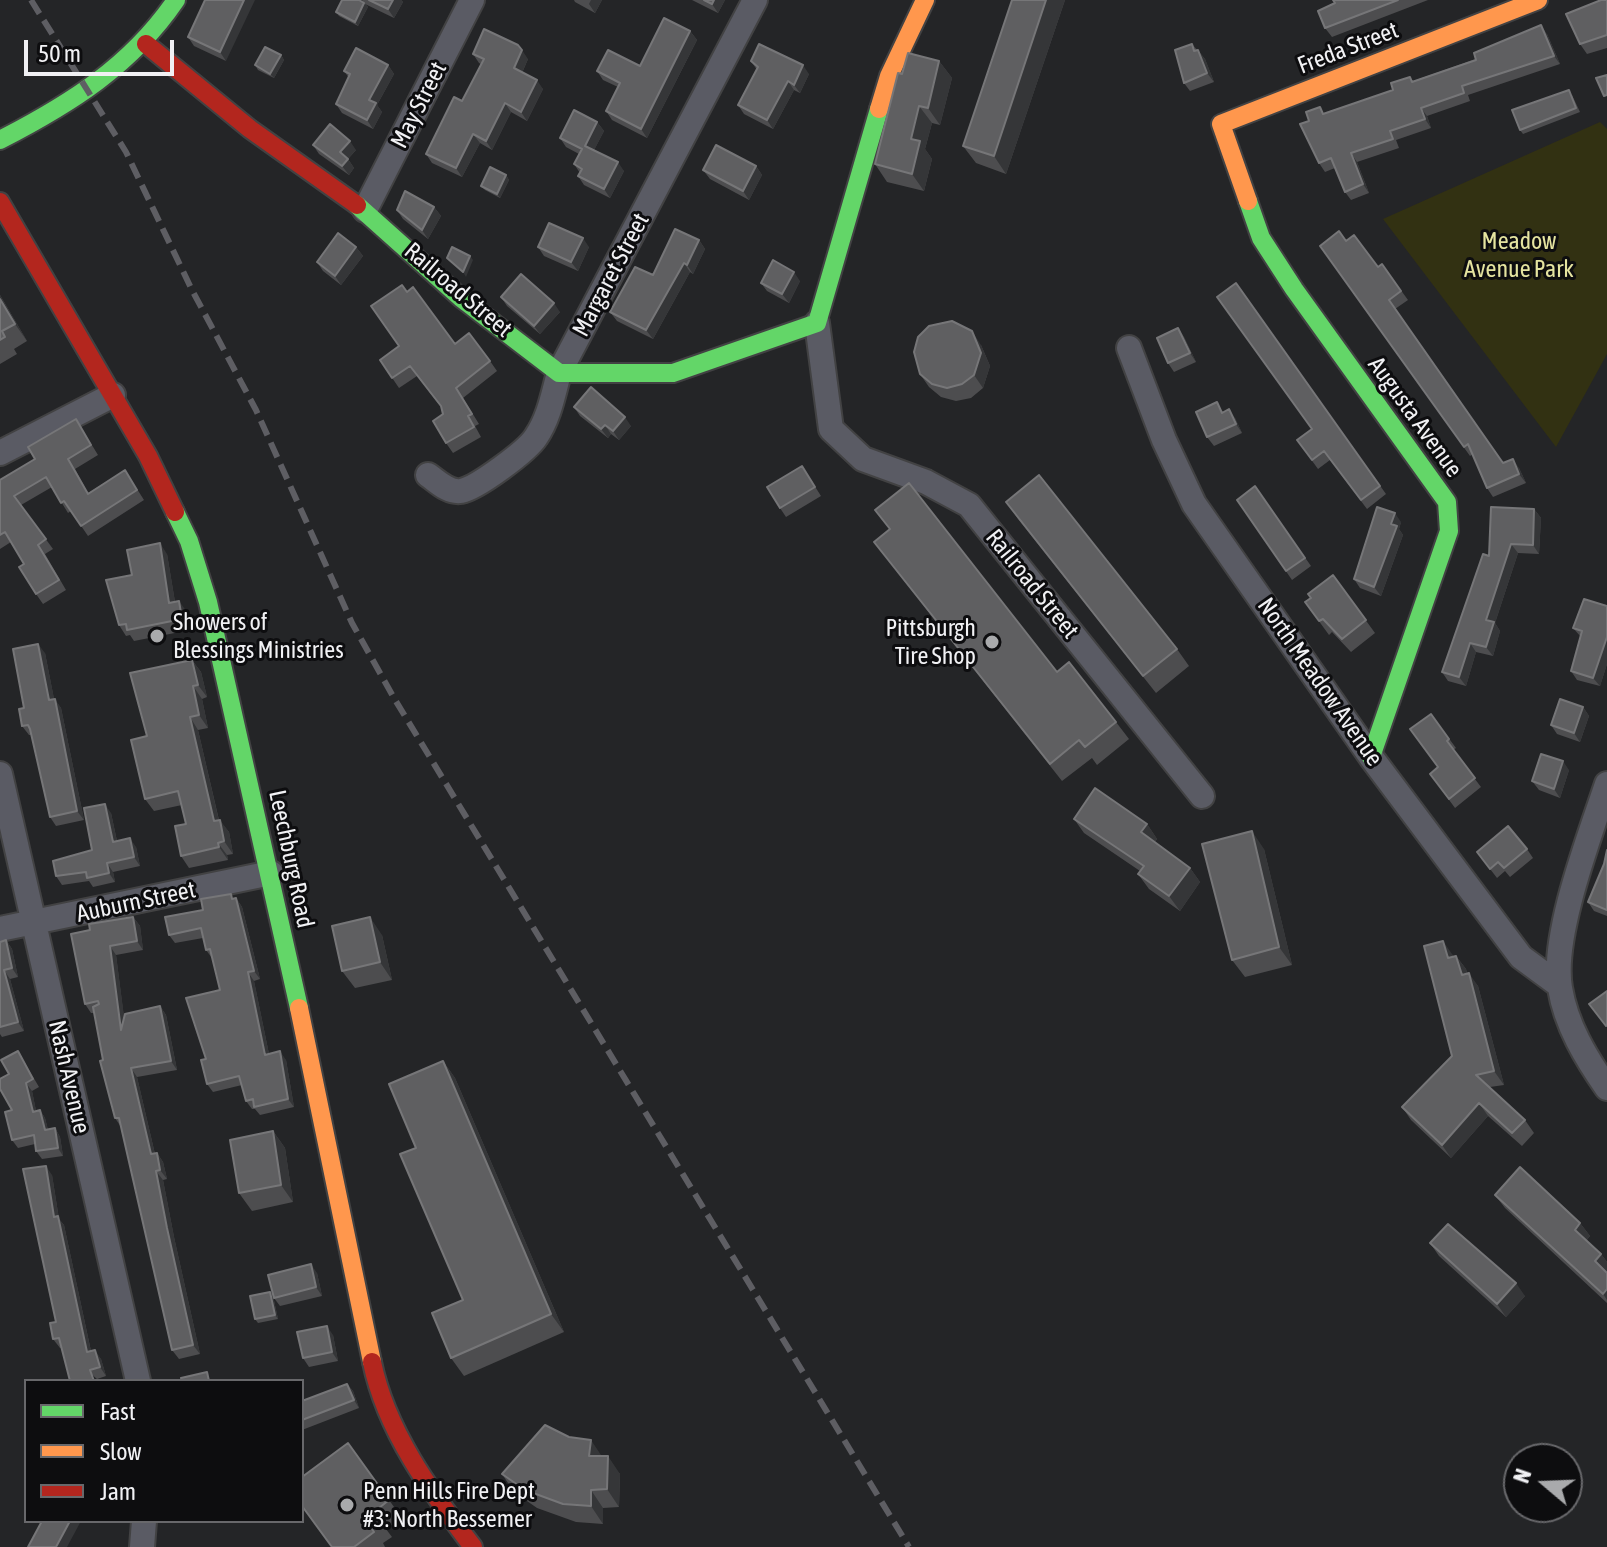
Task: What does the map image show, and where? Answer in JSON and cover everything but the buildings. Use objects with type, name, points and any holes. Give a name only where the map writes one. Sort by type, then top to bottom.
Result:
[{"type":"street","points":[[0,140],[71,104],[146,44],[176,0]]},
{"type":"street","name":"May Street","points":[[365,210],[472,0]]},
{"type":"street","name":"Margaret Street","points":[[428,475],[449,490],[461,491],[535,440],[546,418],[559,373],[755,0]]},
{"type":"street","name":"Railroad Street","points":[[925,0],[889,76],[817,323],[831,429],[863,459],[926,482],[969,505],[1202,796]]},
{"type":"street","name":"Freda Street","points":[[1221,124],[1538,0]]},
{"type":"street","name":"Railroad Street","points":[[146,44],[250,129],[365,210],[461,298],[559,373]]},
{"type":"street","name":"Augusta Avenue","points":[[1221,124],[1261,238],[1447,502],[1451,517],[1449,531],[1371,757]]},
{"type":"street","name":"Leechburg Road","points":[[0,202],[113,395],[189,541],[208,602],[271,873],[376,1381],[391,1425],[422,1482],[473,1547]]},
{"type":"street","points":[[559,373],[673,373],[817,323]]},
{"type":"street","name":"North Meadow Avenue","points":[[1129,348],[1164,440],[1194,504],[1371,757],[1521,957],[1559,985]]},
{"type":"street","points":[[0,453],[113,395]]},
{"type":"street","name":"Nash Avenue","points":[[0,774],[138,1379]]},
{"type":"street","points":[[1607,784],[1571,896],[1559,985],[1568,1021],[1607,1088]]},
{"type":"street","name":"Auburn Street","points":[[0,929],[271,873]]},
{"type":"street","points":[[142,1547],[144,1523]]},
{"type":"green space","name":"Meadow Avenue Park","points":[[1600,122],[1607,129],[1607,354],[1556,447],[1383,219]]},
{"type":"railway","points":[[31,0],[126,152],[192,290],[256,410],[352,623],[394,698],[909,1547]]},
{"type":"traffic: fast","points":[[0,140],[75,97],[119,64],[176,0]]},
{"type":"traffic: fast","points":[[357,205],[461,298],[559,373],[673,373],[817,323],[879,109]]},
{"type":"traffic: fast","points":[[1248,201],[1261,238],[1294,289],[1447,502],[1449,531],[1371,757]]},
{"type":"traffic: fast","points":[[175,512],[189,541],[208,602],[299,1008]]},
{"type":"traffic: slow","points":[[879,109],[889,76],[925,0]]},
{"type":"traffic: slow","points":[[1248,201],[1221,124],[1538,0]]},
{"type":"traffic: slow","points":[[299,1008],[372,1362]]},
{"type":"traffic: jam","points":[[146,44],[250,129],[357,205]]},
{"type":"traffic: jam","points":[[0,202],[148,456],[175,512]]},
{"type":"traffic: jam","points":[[372,1362],[388,1412],[412,1460],[473,1547]]},
{"type":"place","name":"Showers of Blessings Ministries","points":[[157,636]]},
{"type":"place","name":"Pittsburgh Tire Shop","points":[[992,642]]},
{"type":"place","name":"Penn Hills Fire Dept #3: North Bessemer","points":[[347,1505]]}]
